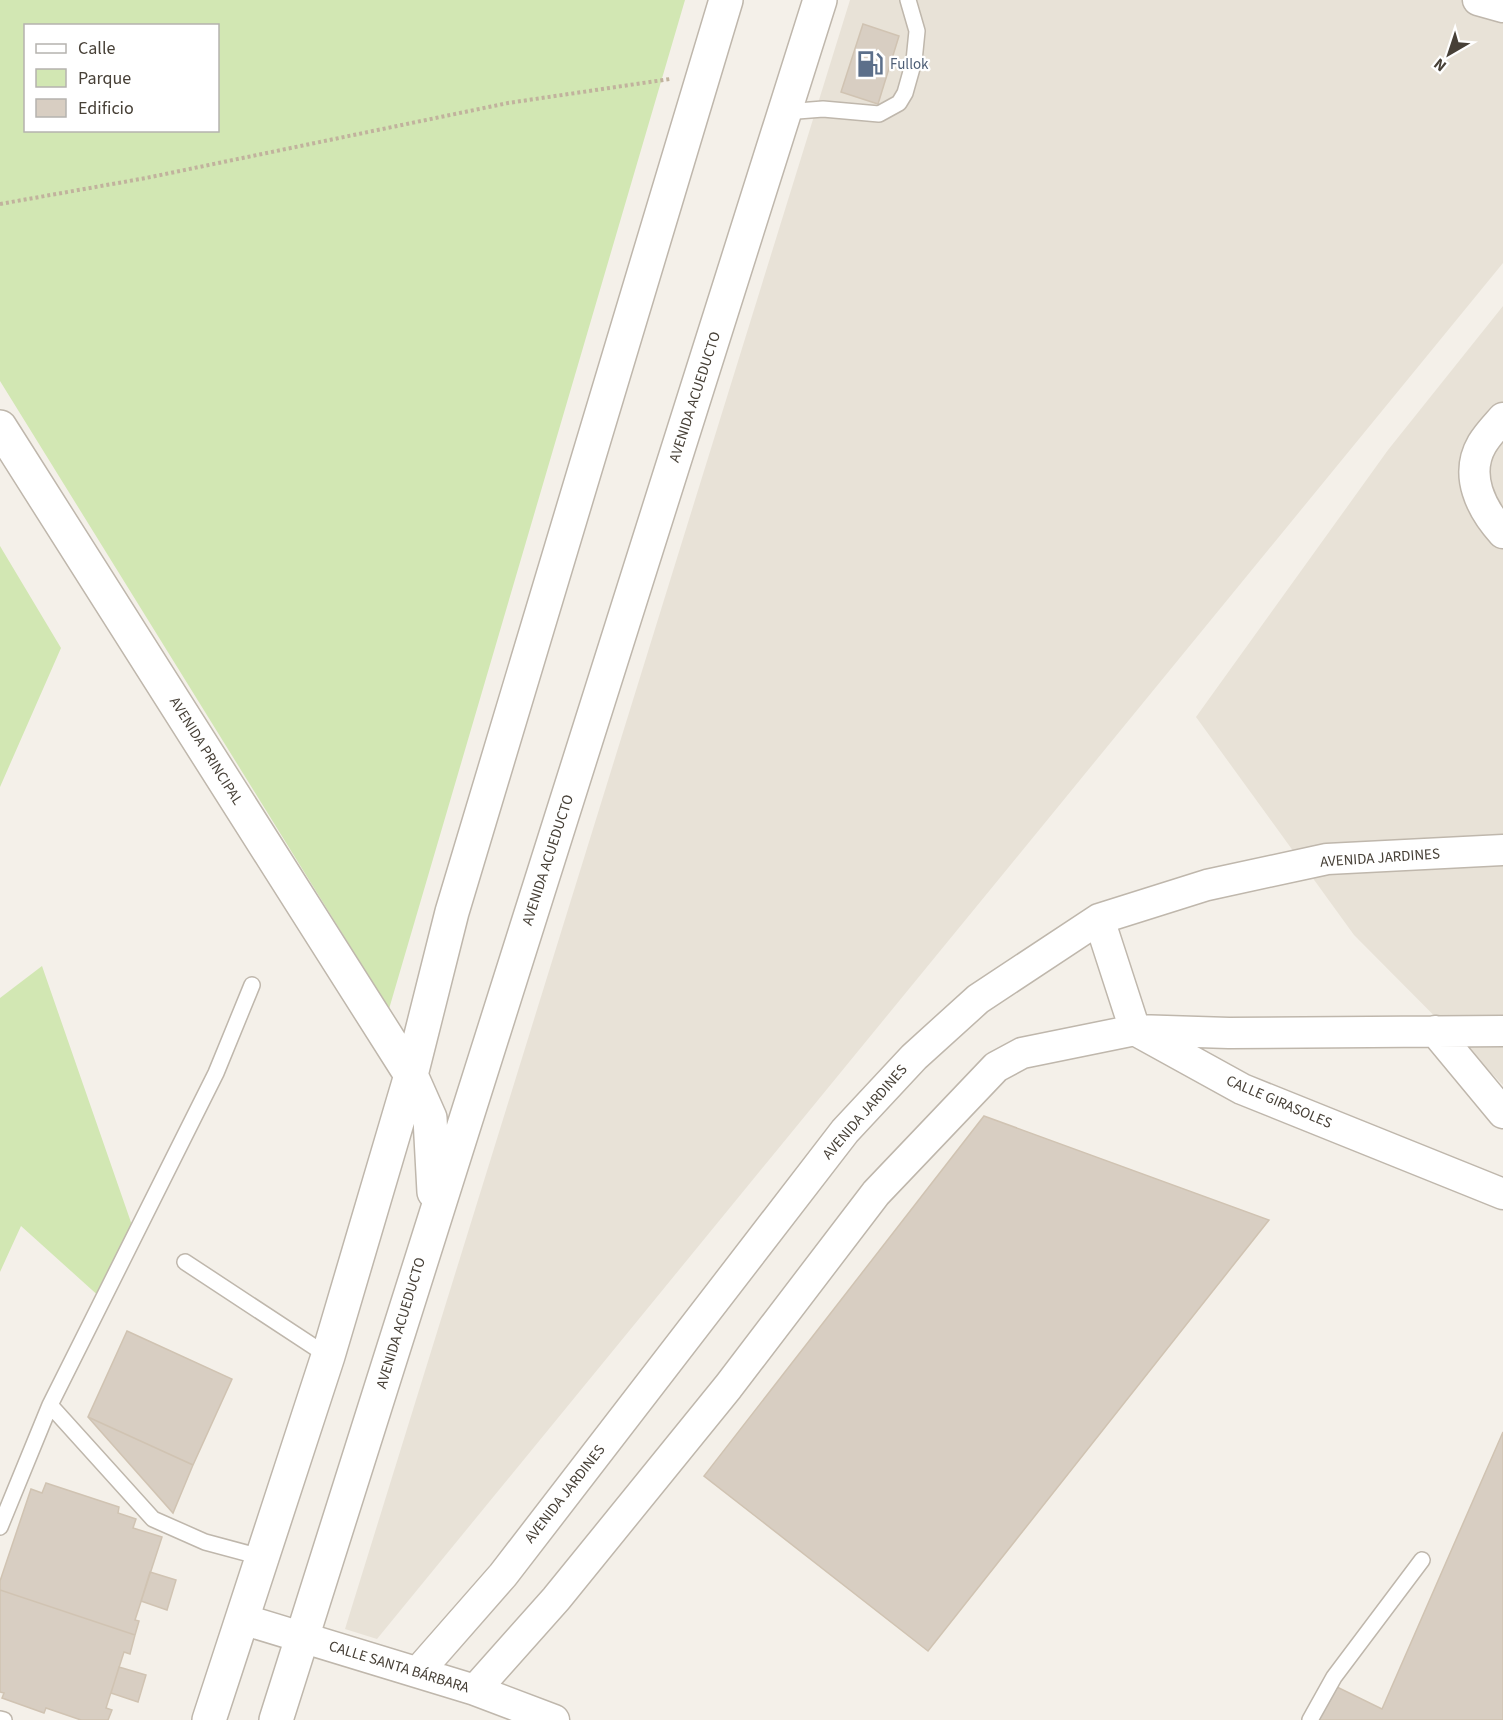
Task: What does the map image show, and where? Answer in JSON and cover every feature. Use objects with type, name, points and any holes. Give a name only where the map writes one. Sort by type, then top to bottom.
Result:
[{"type":"street","points":[[209,1720],[328,1356],[411,1075],[452,912],[726,0]]},
{"type":"street","name":"AVENIDA ACUEDUCTO","points":[[276,1720],[820,0]]},
{"type":"street","points":[[1478,0],[1503,7]]},
{"type":"street","points":[[1503,418],[1482,444],[1475,466],[1475,486],[1483,507],[1503,533]]},
{"type":"street","name":"AVENIDA PRINCIPAL","points":[[0,427],[411,1075],[430,1118],[435,1217]]},
{"type":"street","name":"AVENIDA JARDINES","points":[[418,1672],[503,1575],[845,1131],[914,1057],[978,999],[1099,919],[1207,885],[1327,859],[1503,850]]},
{"type":"street","points":[[1099,919],[1135,1030]]},
{"type":"street","points":[[475,1690],[556,1599],[728,1387],[876,1192],[996,1067],[1022,1053],[1135,1030],[1229,1033],[1503,1030]]},
{"type":"street","name":"CALLE GIRASOLES","points":[[1135,1030],[1242,1089],[1503,1194]]},
{"type":"street","points":[[1435,1031],[1503,1113]]},
{"type":"street","name":"CALLE SANTA BÁRBARA","points":[[242,1619],[475,1690],[554,1720]]},
{"type":"lane","points":[[785,112],[823,109],[879,114],[899,103],[905,93],[914,61],[917,31],[908,0]]},
{"type":"lane","points":[[0,1527],[50,1405],[216,1072],[252,985]]},
{"type":"lane","points":[[185,1262],[328,1356]]},
{"type":"lane","points":[[50,1405],[153,1519],[205,1542],[261,1557]]},
{"type":"lane","points":[[1310,1720],[1334,1677],[1422,1560]]},
{"type":"path","points":[[0,204],[146,177],[508,103],[704,74]]},
{"type":"shaded area","points":[[850,0],[1503,0],[1503,263],[377,1639],[345,1629]]},
{"type":"shaded area","points":[[1503,306],[1503,1085],[1354,935],[1196,717],[1388,450]]},
{"type":"green space","points":[[0,0],[685,0],[389,1009],[0,381]]},
{"type":"green space","points":[[0,546],[61,648],[0,787]]},
{"type":"green space","points":[[42,966],[134,1231],[102,1299],[21,1226],[0,1272],[0,998]]},
{"type":"building","name":"Fullok","points":[[863,24],[899,36],[878,104],[841,92]]},
{"type":"building","points":[[984,1116],[1269,1220],[928,1651],[704,1476]]},
{"type":"building","points":[[127,1331],[232,1379],[193,1465],[88,1417]]},
{"type":"building","points":[[88,1417],[193,1465],[173,1513]]},
{"type":"building","points":[[1503,1432],[1503,1720],[1318,1720],[1333,1685],[1382,1709]]},
{"type":"building","points":[[46,1483],[119,1507],[118,1513],[136,1519],[133,1528],[162,1537],[135,1620],[139,1621],[135,1635],[0,1590],[0,1581],[31,1489],[42,1493]]},
{"type":"building","points":[[150,1572],[176,1580],[167,1610],[141,1601]]},
{"type":"building","points":[[0,1590],[135,1635],[130,1654],[124,1652],[106,1708],[112,1710],[108,1720],[81,1720],[46,1708],[44,1713],[2,1698],[4,1693],[0,1692]]},
{"type":"building","points":[[119,1667],[146,1675],[138,1702],[111,1693]]},
{"type":"place","name":"Fullok","points":[[870,64]]}]
